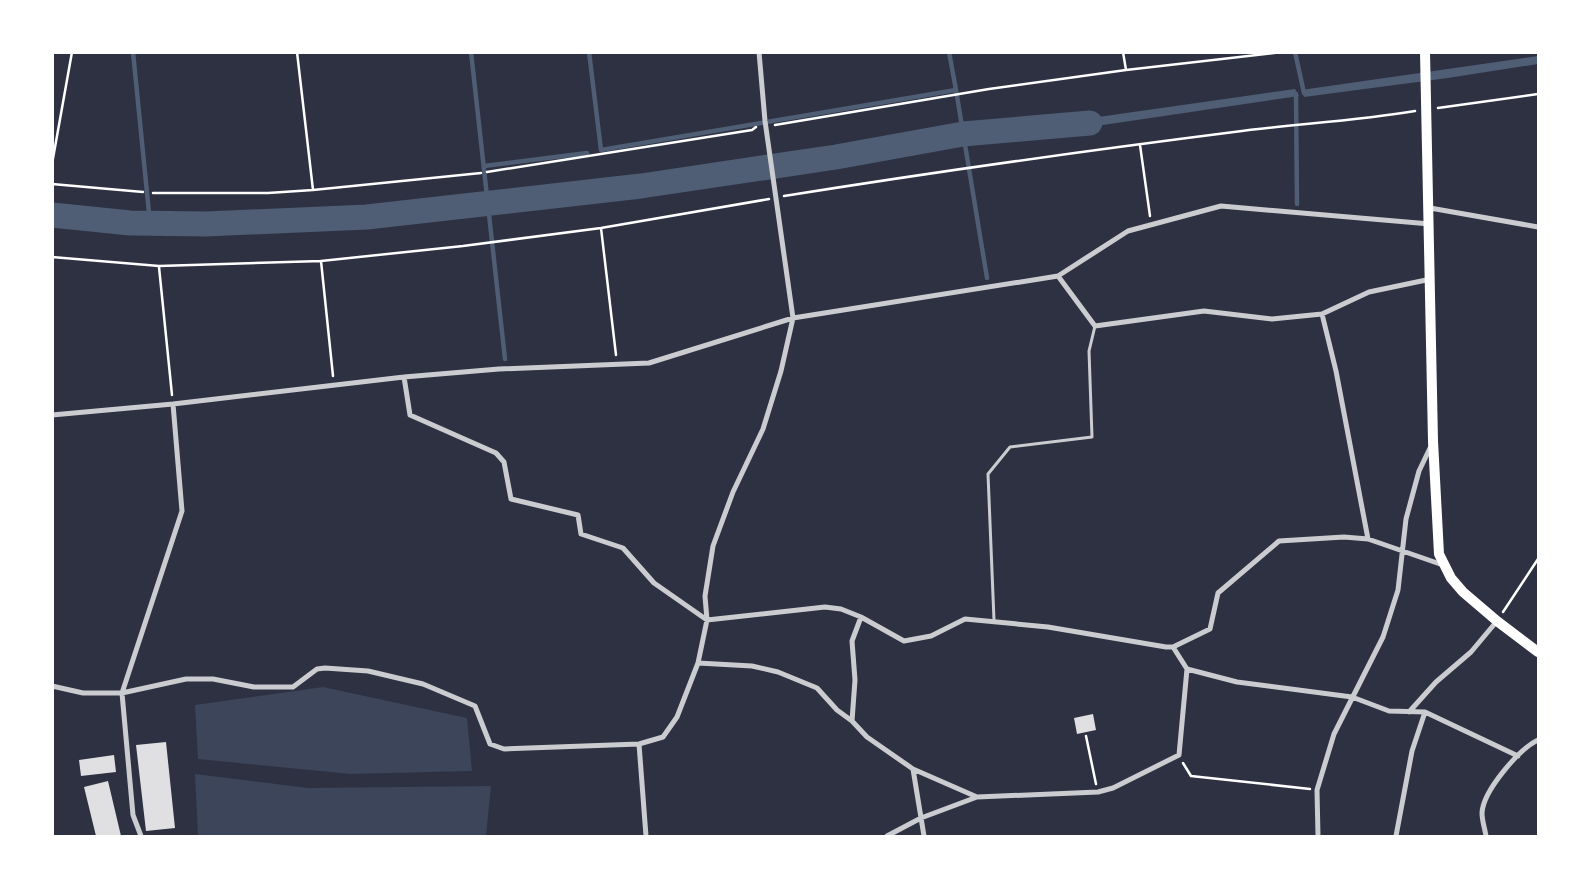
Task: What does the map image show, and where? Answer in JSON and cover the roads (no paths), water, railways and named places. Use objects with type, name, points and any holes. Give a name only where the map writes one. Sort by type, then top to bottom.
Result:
[{"type":"main road","points":[[1425,52],[1430,208],[1433,441],[1439,554],[1451,578],[1464,592],[1497,621],[1538,652]]},
{"type":"street","points":[[52,686],[83,693],[122,693],[186,679],[213,679],[254,687],[293,687],[316,670],[325,668],[368,671],[423,684],[475,706],[490,744],[504,749],[639,744],[663,737],[677,717],[698,663],[707,620],[705,596],[713,546],[733,492],[763,429],[781,371],[793,318],[765,121],[759,52]]},
{"type":"street","points":[[52,415],[173,404],[499,368],[649,363],[793,318],[1058,276],[1128,231],[1221,206],[1430,224]]},
{"type":"street","points":[[1430,208],[1538,226]]},
{"type":"street","points":[[1058,276],[1095,326],[1204,311],[1272,320],[1322,314],[1369,292],[1431,279]]},
{"type":"street","points":[[1322,314],[1336,371],[1368,539]]},
{"type":"street","points":[[404,377],[410,415],[496,453],[504,462],[511,499],[578,515],[581,534],[623,548],[654,584],[707,620],[825,607],[840,609],[861,617],[904,641],[931,636],[965,618],[994,620],[1173,647],[1210,629],[1218,593],[1279,541],[1344,537],[1368,539],[1445,565]]},
{"type":"street","points":[[141,836],[133,815],[122,693],[182,510],[173,404]]},
{"type":"street","points":[[1318,836],[1317,790],[1334,734],[1383,636],[1398,590],[1406,519],[1419,471],[1433,441]]},
{"type":"street","points":[[852,720],[855,680],[852,641],[861,617]]},
{"type":"street","points":[[1409,712],[1436,682],[1472,652],[1497,621]]},
{"type":"street","points":[[887,836],[921,818],[977,797],[1098,792],[1113,788],[1178,755],[1187,669],[1173,647]]},
{"type":"street","points":[[698,663],[752,666],[778,672],[816,688],[852,720],[867,737],[913,769],[977,797]]},
{"type":"street","points":[[1187,669],[1237,682],[1352,698],[1389,711],[1425,712],[1518,756]]},
{"type":"street","points":[[1396,836],[1412,751],[1425,712]]},
{"type":"street","points":[[1486,836],[1482,813],[1485,799],[1495,783],[1518,756],[1538,740]]},
{"type":"street","points":[[639,744],[646,836]]},
{"type":"street","points":[[913,769],[924,836]]},
{"type":"lane","points":[[994,620],[988,474],[1010,447],[1092,437],[1089,351],[1095,326]]},
{"type":"waterway","points":[[133,52],[150,223]]},
{"type":"waterway","points":[[471,52],[505,359]]},
{"type":"waterway","points":[[589,52],[601,150],[956,90],[987,278]]},
{"type":"waterway","points":[[949,52],[956,90]]},
{"type":"waterway","points":[[1295,52],[1304,93]]},
{"type":"waterway","points":[[1296,94],[1297,204]]},
{"type":"waterway","points":[[52,215],[130,223],[206,224],[367,217],[641,186],[836,157],[963,134],[1090,123]]},
{"type":"waterway","points":[[484,166],[587,153]]}]
